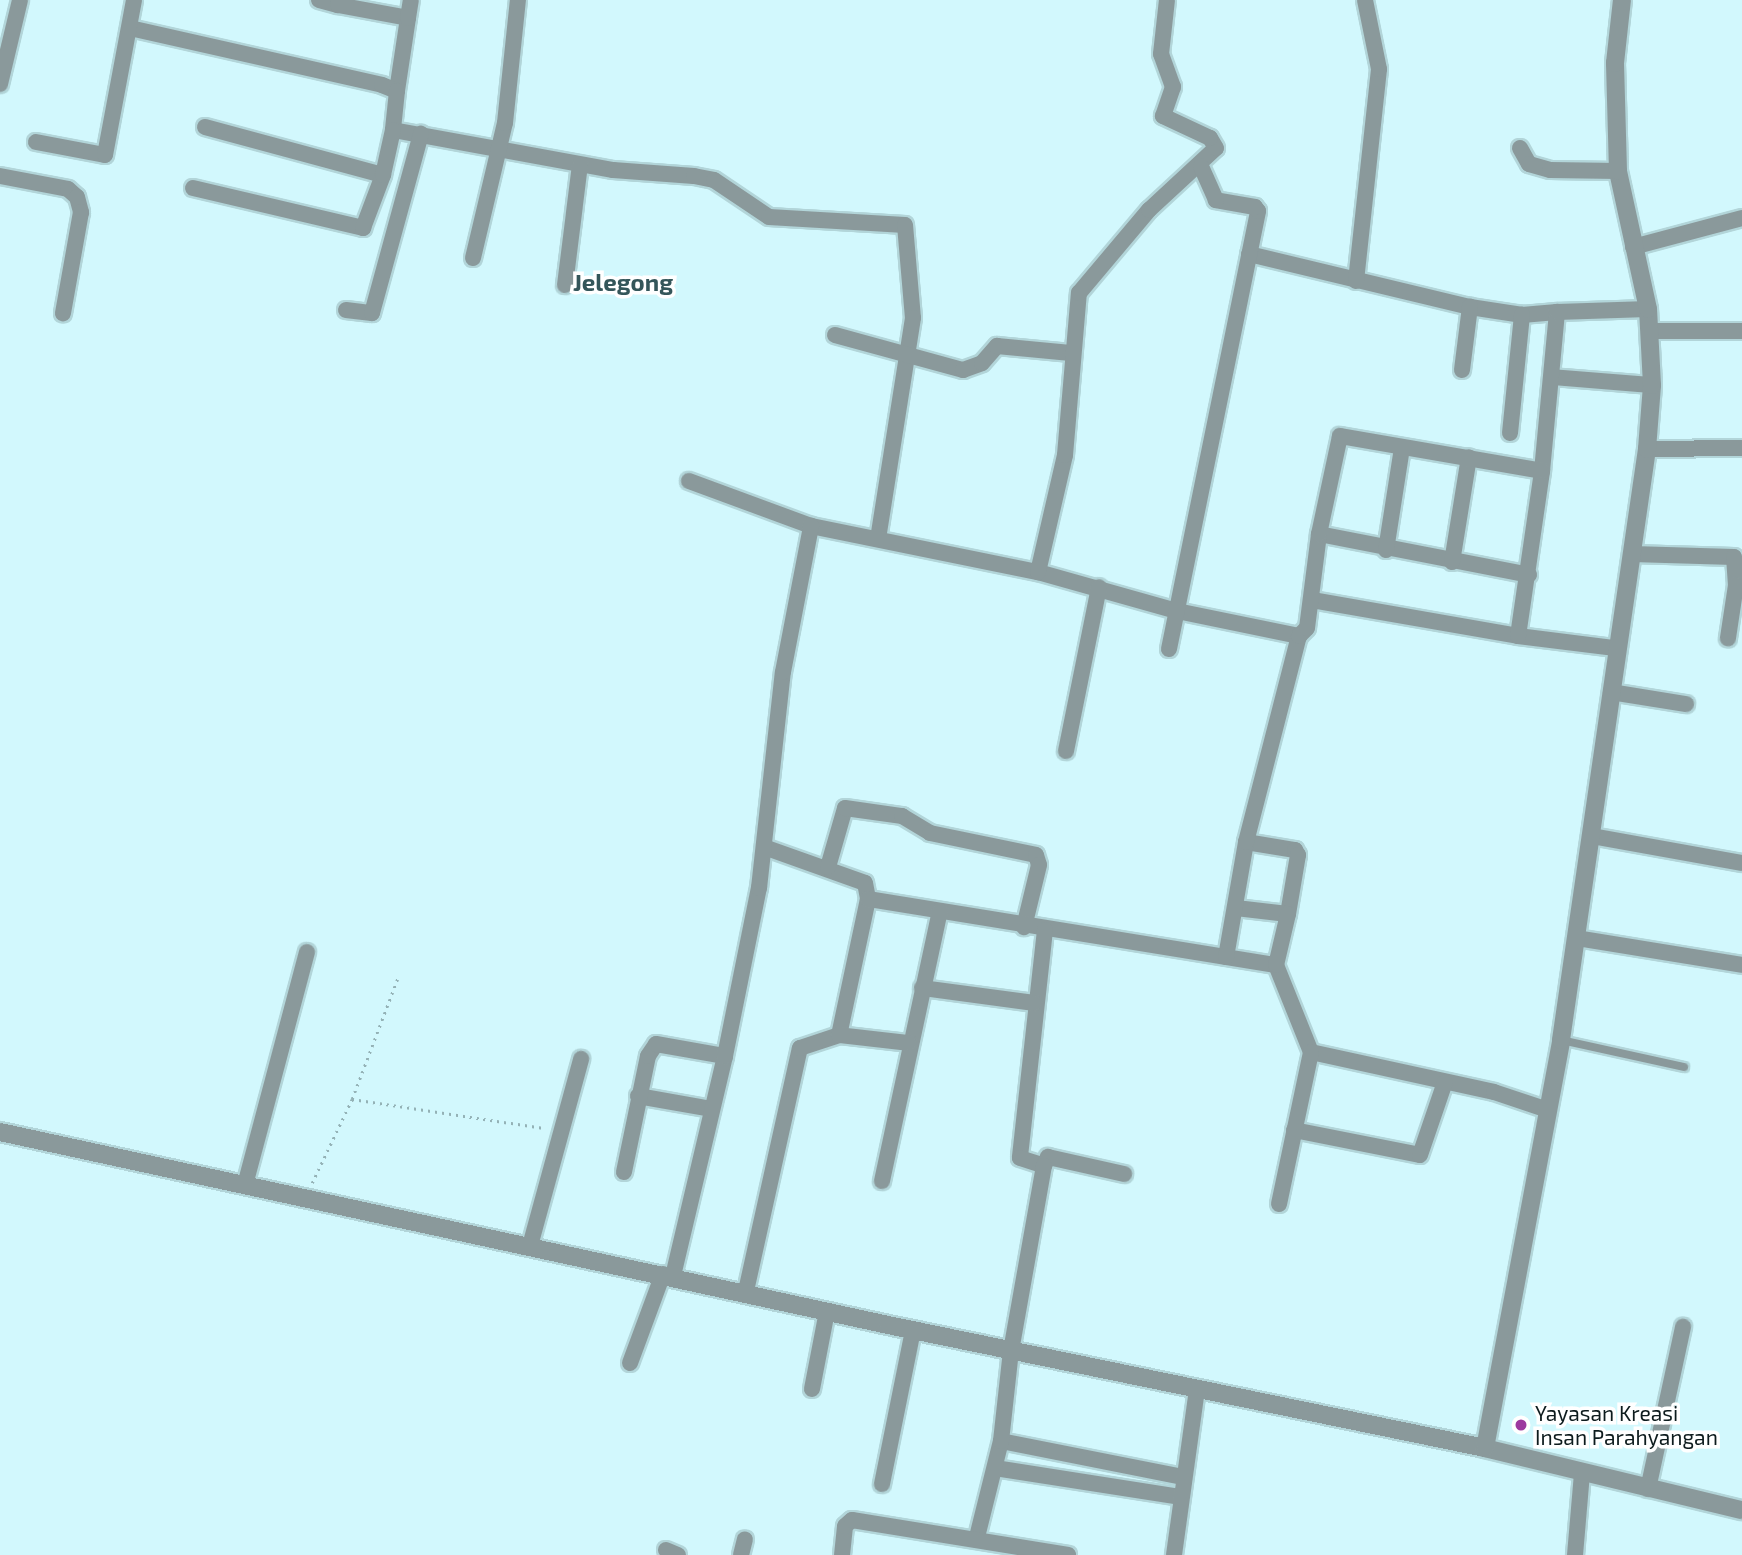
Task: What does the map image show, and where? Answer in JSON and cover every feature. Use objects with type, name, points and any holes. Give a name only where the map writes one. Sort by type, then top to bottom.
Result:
[{"type":"street","points":[[0,83],[4,53],[20,0]]},
{"type":"street","points":[[36,142],[104,155],[134,0]]},
{"type":"street","points":[[318,0],[408,18]]},
{"type":"street","points":[[193,188],[358,228],[367,226],[383,175],[393,130],[411,0]]},
{"type":"street","points":[[473,258],[500,149],[518,0]]},
{"type":"street","points":[[1038,572],[1065,455],[1079,293],[1149,209],[1201,166],[1216,148],[1214,140],[1163,116],[1173,87],[1161,54],[1167,0]]},
{"type":"street","points":[[1356,281],[1379,69],[1365,0]]},
{"type":"street","points":[[1485,1448],[1545,1109],[1561,1040],[1592,836],[1615,648],[1647,449],[1653,385],[1648,309],[1618,171],[1615,63],[1622,0]]},
{"type":"street","points":[[130,28],[397,91]]},
{"type":"street","points":[[205,127],[383,175]]},
{"type":"street","points":[[393,130],[580,165],[714,180],[769,217],[905,225],[913,292],[908,356],[878,538]]},
{"type":"street","points":[[346,310],[372,313],[421,135]]},
{"type":"street","points":[[1520,148],[1529,164],[1543,169],[1618,171]]},
{"type":"street","points":[[565,285],[580,165]]},
{"type":"street","points":[[1169,649],[1250,254],[1255,206],[1216,200],[1201,166]]},
{"type":"street","points":[[0,176],[68,189],[77,197],[81,212],[63,313]]},
{"type":"street","points":[[1633,247],[1742,218]]},
{"type":"street","points":[[1250,254],[1469,307],[1522,315],[1648,309]]},
{"type":"street","points":[[1462,370],[1469,307]]},
{"type":"street","points":[[1518,636],[1529,575],[1542,471],[1557,312]]},
{"type":"street","points":[[1510,433],[1522,315]]},
{"type":"street","points":[[1650,331],[1742,331]]},
{"type":"street","points":[[835,335],[963,370],[982,363],[997,346],[1072,353]]},
{"type":"street","points":[[1552,377],[1653,385]]},
{"type":"street","points":[[1226,957],[1246,842],[1299,636],[1307,628],[1320,534],[1340,436],[1542,471]]},
{"type":"street","points":[[1386,550],[1402,448]]},
{"type":"street","points":[[1647,449],[1742,448]]},
{"type":"street","points":[[1452,562],[1469,457]]},
{"type":"street","points":[[689,481],[811,526],[1038,572],[1177,611],[1299,636]]},
{"type":"street","points":[[630,1363],[668,1275],[725,1056],[764,847],[783,672],[811,526]]},
{"type":"street","points":[[1320,534],[1386,550],[1529,575]]},
{"type":"street","points":[[1632,554],[1734,557],[1739,585],[1728,638]]},
{"type":"street","points":[[1066,751],[1099,587]]},
{"type":"street","points":[[1312,600],[1518,636],[1615,648]]},
{"type":"street","points":[[1611,692],[1686,704]]},
{"type":"street","points":[[828,867],[845,808],[902,816],[930,833],[1036,855],[1039,864],[1024,927]]},
{"type":"street","points":[[1592,836],[1742,863]]},
{"type":"street","points":[[1246,842],[1295,850],[1299,867],[1276,965],[1311,1052],[1279,1204]]},
{"type":"street","points":[[764,847],[863,880],[868,899],[839,1035]]},
{"type":"street","points":[[868,899],[1024,927],[1078,931],[1276,965]]},
{"type":"street","points":[[1236,908],[1288,914]]},
{"type":"street","points":[[882,1181],[909,1043],[940,911]]},
{"type":"street","points":[[1044,1166],[1024,1161],[1018,1151],[1045,930]]},
{"type":"street","points":[[1576,938],[1742,965]]},
{"type":"street","points":[[245,1185],[307,952]]},
{"type":"street","points":[[922,988],[1034,1003]]},
{"type":"street","points":[[746,1291],[795,1057],[807,1042],[839,1035],[909,1043]]},
{"type":"street","points":[[624,1172],[648,1056],[656,1044],[725,1056]]},
{"type":"street","points":[[1311,1052],[1445,1082],[1545,1109]]},
{"type":"street","points":[[530,1246],[581,1059]]},
{"type":"street","points":[[1294,1130],[1420,1155],[1445,1082]]},
{"type":"street","points":[[638,1096],[711,1109]]},
{"type":"street","points":[[0,1132],[746,1291],[1011,1351],[1485,1448],[1742,1510]]},
{"type":"street","points":[[977,1537],[1001,1441],[1011,1351],[1044,1166],[1048,1157],[1124,1174]]},
{"type":"street","points":[[812,1389],[827,1311]]},
{"type":"street","points":[[1648,1489],[1682,1327]]},
{"type":"street","points":[[881,1484],[913,1330]]},
{"type":"street","points":[[1174,1555],[1197,1390]]},
{"type":"street","points":[[1001,1441],[1183,1477]]},
{"type":"street","points":[[995,1468],[1180,1497]]},
{"type":"street","points":[[1575,1555],[1582,1473]]},
{"type":"street","points":[[842,1555],[845,1526],[852,1520],[977,1537],[1068,1555]]},
{"type":"lane","points":[[1561,1040],[1684,1067]]},
{"type":"path","points":[[304,1198],[352,1099],[398,977]]},
{"type":"path","points":[[352,1099],[530,1128],[562,1128]]},
{"type":"place","name":"Yayasan Kreasi Insan Parahyangan","points":[[1521,1425]]},
{"type":"district","name":"Jelegong","points":[[623,282]]}]
